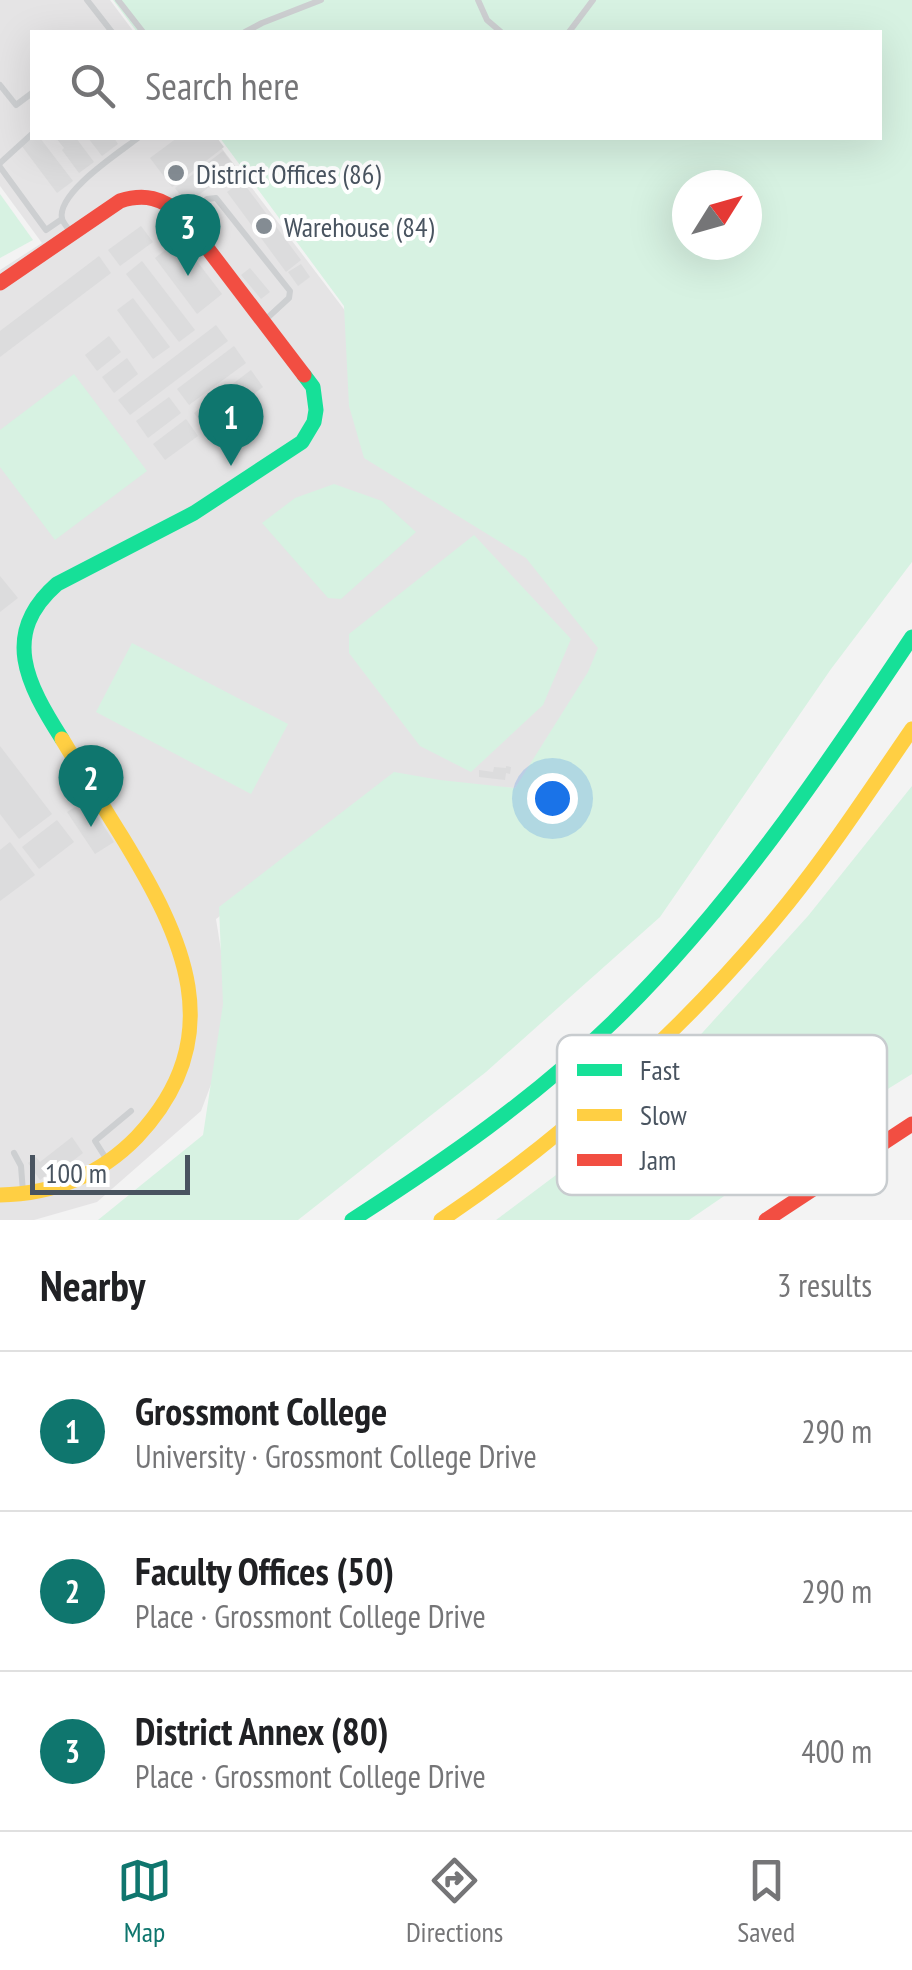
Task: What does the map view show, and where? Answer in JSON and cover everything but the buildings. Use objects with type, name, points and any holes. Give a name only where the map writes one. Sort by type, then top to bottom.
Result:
[{"type":"main road","points":[[0,283],[120,201],[150,194],[184,218],[313,387],[318,414],[302,442],[179,522],[52,587],[32,605],[18,639],[21,664],[30,688],[178,937],[191,1003],[190,1027],[180,1068],[144,1130],[107,1161],[76,1180],[51,1190],[0,1195]]},
{"type":"main road","points":[[598,1035],[686,945],[760,852],[815,782],[912,637]]},
{"type":"main road","points":[[666,1035],[802,886],[912,729]]},
{"type":"main road","points":[[352,1220],[454,1152],[557,1072]]},
{"type":"main road","points":[[887,1141],[912,1124]]},
{"type":"main road","points":[[441,1220],[557,1136]]},
{"type":"main road","points":[[771,1219],[807,1195]]},
{"type":"lane","points":[[87,0],[110,30]]},
{"type":"lane","points":[[118,0],[141,30]]},
{"type":"lane","points":[[249,30],[321,0]]},
{"type":"lane","points":[[478,0],[487,20],[499,30]]},
{"type":"lane","points":[[570,30],[593,0]]},
{"type":"lane","points":[[0,85],[16,104],[30,94]]},
{"type":"lane","points":[[30,136],[0,165],[46,230],[62,219]]},
{"type":"lane","points":[[72,234],[62,219],[64,205],[95,171],[135,140]]},
{"type":"lane","points":[[184,218],[207,199],[216,198],[290,291],[290,298],[263,322]]},
{"type":"lane","points":[[107,1161],[94,1141],[131,1110]]},
{"type":"lane","points":[[14,1154],[24,1193]]},
{"type":"shaded area","points":[[0,0],[110,0],[132,30],[30,30],[30,140],[216,140],[611,661],[515,788],[394,784],[216,919],[233,1026],[201,1111],[97,1202],[34,1220],[0,1220],[0,270],[42,243],[0,186]]},
{"type":"green space","points":[[113,0],[912,0],[912,562],[831,669],[660,917],[486,1072],[298,1220],[98,1220],[203,1135],[223,1004],[219,907],[394,772],[515,788],[588,672],[598,648],[526,558],[364,458],[349,406],[344,306],[221,140],[882,140],[882,30],[136,30]]},
{"type":"green space","points":[[0,194],[33,240],[0,258]]},
{"type":"green space","points":[[74,374],[147,471],[55,540],[0,467],[0,430]]},
{"type":"green space","points":[[334,484],[382,501],[416,532],[341,599],[328,598],[262,523],[295,498]]},
{"type":"green space","points":[[474,535],[571,639],[543,705],[471,772],[420,746],[349,653],[349,634]]},
{"type":"green space","points":[[132,643],[288,724],[251,794],[96,712]]},
{"type":"green space","points":[[912,786],[912,1074],[887,1089],[887,1035],[700,1035],[808,916]]},
{"type":"green space","points":[[557,1174],[557,1195],[726,1195],[689,1220],[496,1220]]},
{"type":"traffic: fast","points":[[62,739],[38,699],[25,660],[24,641],[39,603],[57,584],[194,513],[302,442],[316,410],[313,387],[304,375]]},
{"type":"traffic: fast","points":[[599,1035],[656,978],[735,886],[844,738],[912,637]]},
{"type":"traffic: fast","points":[[352,1220],[454,1151],[557,1071]]},
{"type":"traffic: slow","points":[[667,1035],[750,948],[805,882],[912,729]]},
{"type":"traffic: slow","points":[[0,1195],[39,1191],[74,1180],[123,1150],[166,1099],[183,1062],[190,1024],[188,987],[179,949],[163,912],[62,739]]},
{"type":"traffic: slow","points":[[441,1220],[557,1134]]},
{"type":"traffic: jam","points":[[0,283],[120,201],[153,199],[182,215],[304,375]]},
{"type":"traffic: jam","points":[[887,1140],[912,1124]]},
{"type":"traffic: jam","points":[[766,1220],[804,1195]]},
{"type":"place","name":"District Offices (86)","points":[[176,173]]},
{"type":"place","name":"Warehouse (84)","points":[[264,226]]},
{"type":"place","name":"District Annex (80)","points":[[188,276]]},
{"type":"place","name":"Grossmont College","points":[[231,466]]},
{"type":"place","name":"Faculty Offices (50)","points":[[91,827]]}]
